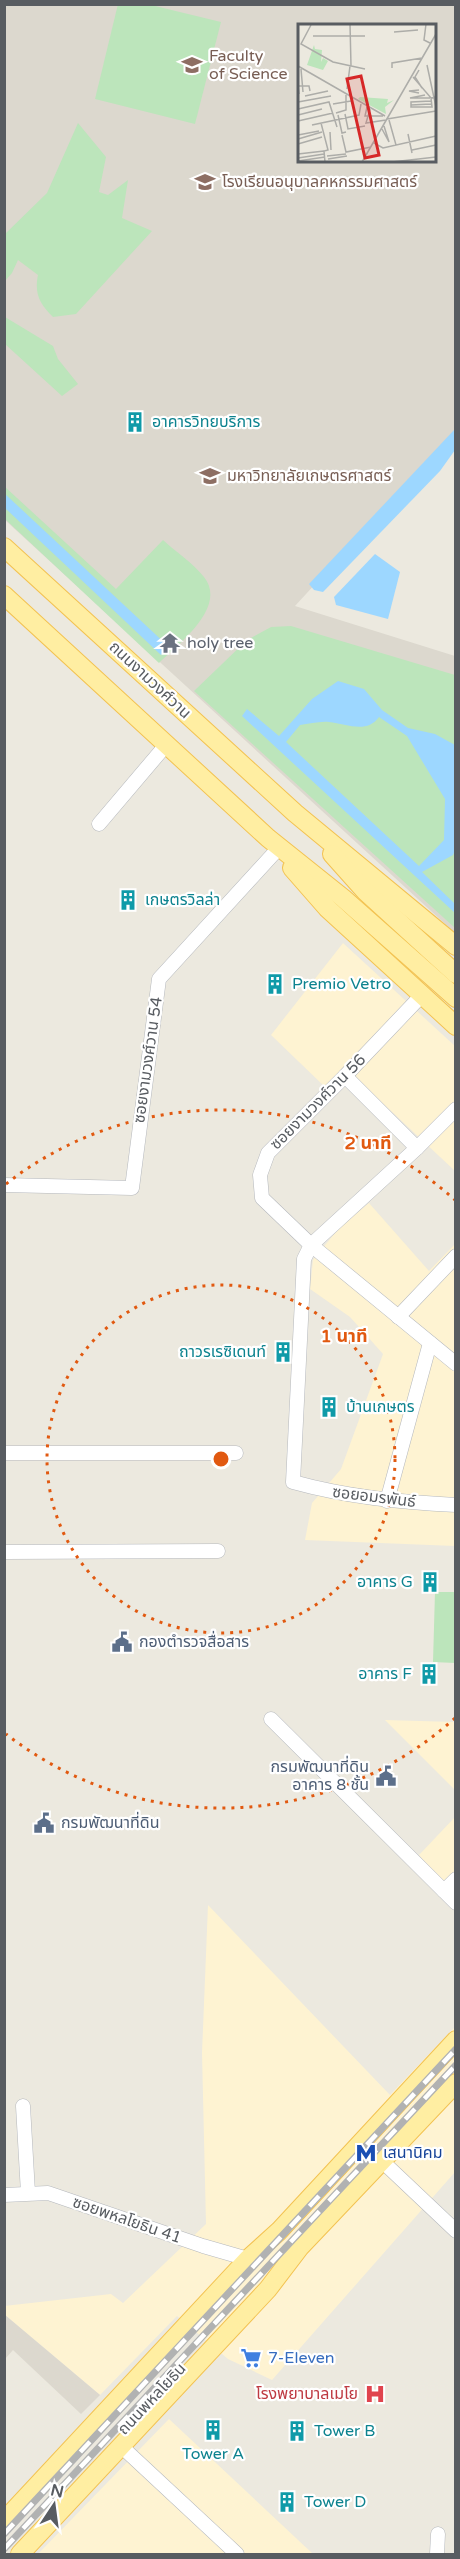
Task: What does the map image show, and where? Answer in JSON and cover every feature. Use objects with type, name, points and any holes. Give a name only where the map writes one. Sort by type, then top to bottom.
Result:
[{"type":"main road","name":"ถนนงามวงศ์วาน","points":[[4,547],[295,813],[456,946]]},
{"type":"main road","points":[[4,595],[272,845],[361,914],[456,998]]},
{"type":"main road","name":"ถนนงามวงศ์วาน","points":[[295,813],[365,891],[456,974]]},
{"type":"main road","points":[[272,845],[327,908],[456,1026]]},
{"type":"main road","name":"ถนนพหลโยธิน","points":[[4,2522],[248,2259],[279,2231],[456,2040]]},
{"type":"main road","name":"ถนนพหลโยธิน","points":[[4,2538],[258,2285],[300,2247],[456,2083]]},
{"type":"main road","name":"ถนนพหลโยธิน","points":[[8,2554],[257,2265],[279,2231]]},
{"type":"main road","name":"ถนนพหลโยธิน","points":[[20,2554],[268,2289],[300,2247]]},
{"type":"street","points":[[99,824],[166,745]]},
{"type":"street","name":"ซอยงามวงศ์วาน 54","points":[[4,1185],[132,1188],[159,979],[272,845]]},
{"type":"street","name":"ซอยงามวงศ์วาน 56","points":[[422,995],[268,1153],[260,1175],[262,1198],[310,1245],[456,1364]]},
{"type":"street","points":[[345,1076],[417,1148]]},
{"type":"street","points":[[310,1245],[417,1148],[456,1109]]},
{"type":"street","name":"ซอยอมรพันธ์","points":[[310,1245],[304,1259],[293,1482],[327,1492],[387,1501],[456,1504]]},
{"type":"street","points":[[398,1317],[456,1256]]},
{"type":"street","points":[[387,1501],[430,1343]]},
{"type":"street","points":[[4,1454],[236,1453]]},
{"type":"street","points":[[4,1552],[218,1551]]},
{"type":"street","points":[[271,1719],[456,1903]]},
{"type":"street","points":[[444,1891],[456,1879]]},
{"type":"street","points":[[23,2106],[28,2193]]},
{"type":"street","points":[[383,2162],[456,2231]]},
{"type":"street","name":"ซอยพหลโยธิน 41","points":[[4,2195],[48,2193],[248,2259]]},
{"type":"street","points":[[122,2446],[237,2554]]},
{"type":"street","points":[[437,2554],[438,2534]]},
{"type":"shaded area","name":"มหาวิทยาลัยเกษตรศาสตร์","points":[[4,5],[455,5],[455,432],[295,606],[455,656],[455,933],[5,520]]},
{"type":"shaded area","points":[[343,943],[455,1046],[455,1171],[345,1068],[325,1087],[271,1035]]},
{"type":"shaded area","points":[[369,1203],[429,1271],[455,1244],[455,1546],[305,1540],[312,1503],[341,1469],[383,1354],[350,1317],[310,1289],[313,1260],[339,1228]]},
{"type":"shaded area","points":[[385,1720],[455,1722],[455,1790]]},
{"type":"shaded area","points":[[455,1817],[455,1896],[419,1855]]},
{"type":"shaded area","points":[[208,1905],[390,2095],[455,2027],[455,2172],[272,2380],[228,2359],[177,2316],[100,2395],[5,2315],[4,2306],[111,2294],[123,2303],[206,2224],[202,2053]]},
{"type":"shaded area","points":[[5,2315],[100,2395],[81,2414],[13,2350],[5,2359]]},
{"type":"shaded area","points":[[169,2419],[313,2554],[38,2554]]},
{"type":"green space","points":[[118,4],[151,5],[221,22],[195,124],[95,99]]},
{"type":"green space","points":[[78,123],[106,157],[99,192],[108,195],[128,180],[122,218],[152,231],[76,314],[53,317],[39,298],[38,275],[18,260],[5,281],[5,234],[47,193]]},
{"type":"green space","points":[[5,317],[53,346],[58,359],[78,384],[62,396],[5,344]]},
{"type":"green space","points":[[4,486],[116,589],[163,540],[200,572],[210,589],[210,600],[198,624],[159,663],[5,519]]},
{"type":"green space","points":[[291,626],[455,675],[455,928],[194,691],[247,640],[271,627]]},
{"type":"green space","points":[[435,1592],[455,1592],[455,1663],[433,1662]]},
{"type":"water","points":[[455,429],[455,450],[440,471],[323,592],[314,590],[309,584]]},
{"type":"water","points":[[4,493],[169,647],[161,655],[5,508]]},
{"type":"water","points":[[375,554],[400,572],[388,619],[336,605],[334,597]]},
{"type":"water","points":[[338,681],[364,689],[382,710],[408,728],[435,734],[455,745],[455,850],[453,855],[422,872],[455,904],[455,913],[242,716],[247,709],[279,736],[312,699]],"holes":[[[379,717],[407,736],[445,799],[444,840],[419,866],[286,742],[300,725],[326,722],[363,727]]]},
{"type":"railway","points":[[4,2534],[456,2049]]},
{"type":"railway","points":[[4,2549],[456,2065]]},
{"type":"place","name":"Faculty of Science","points":[[192,65]]},
{"type":"place","name":"โรงเรียนอนุบาลคหกรรมศาสตร์","points":[[205,182]]},
{"type":"place","name":"อาคารวิทยบริการ","points":[[135,422]]},
{"type":"place","name":"มหาวิทยาลัยเกษตรศาสตร์","points":[[210,476]]},
{"type":"place","name":"holy tree","points":[[170,643]]},
{"type":"place","name":"เกษตรวิลล่า","points":[[128,900]]},
{"type":"place","name":"Premio Vetro","points":[[275,984]]},
{"type":"place","name":"ถาวรเรซิเดนท์","points":[[283,1352]]},
{"type":"place","name":"บ้านเกษตร","points":[[329,1407]]},
{"type":"place","name":"อาคาร G","points":[[430,1582]]},
{"type":"place","name":"กองตำรวจสื่อสาร","points":[[122,1642]]},
{"type":"place","name":"อาคาร F","points":[[429,1674]]},
{"type":"place","name":"กรมพัฒนาที่ดิน อาคาร 8 ชั้น","points":[[386,1776]]},
{"type":"place","name":"กรมพัฒนาที่ดิน","points":[[44,1823]]},
{"type":"place","name":"เสนานิคม","points":[[366,2153]]},
{"type":"place","name":"7-Eleven","points":[[251,2358]]},
{"type":"place","name":"โรงพยาบาลเมโย","points":[[375,2394]]},
{"type":"place","name":"Tower A","points":[[213,2430]]},
{"type":"place","name":"Tower B","points":[[297,2431]]},
{"type":"place","name":"Tower D","points":[[287,2502]]}]
